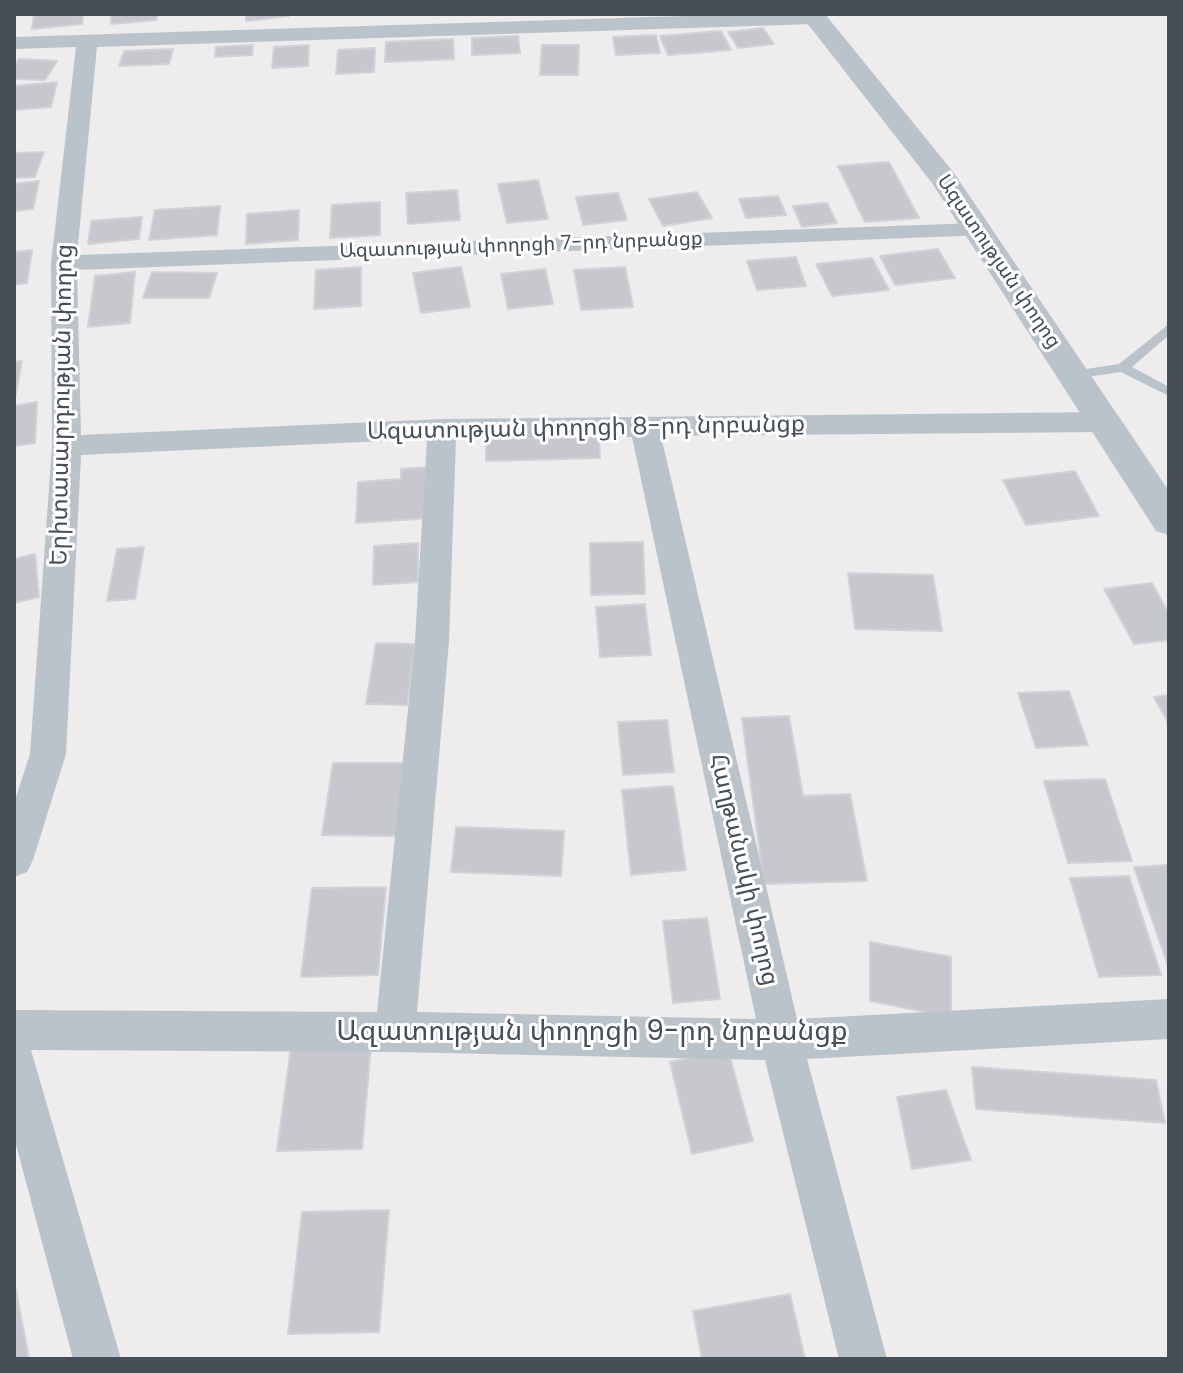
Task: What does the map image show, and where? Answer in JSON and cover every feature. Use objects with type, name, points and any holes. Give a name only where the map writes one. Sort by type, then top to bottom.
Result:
[{"type":"street","points":[[14,43],[813,16]]},
{"type":"street","name":"Ազատության փողոց","points":[[813,16],[944,179],[1169,521]]},
{"type":"street","name":"Երիտասարդության փողոց","points":[[14,860],[48,754],[67,446],[64,263],[87,41]]},
{"type":"street","name":"Ազատության փողոցի 7-րդ նրբանցք","points":[[64,263],[977,230]]},
{"type":"street","name":"Ազատության փողոցի 8-րդ նրբանցք","points":[[67,446],[442,429],[1104,422]]},
{"type":"street","name":"Հաղթանակի փողոց","points":[[644,426],[781,1040],[863,1359]]},
{"type":"street","points":[[395,1032],[432,641],[442,429]]},
{"type":"street","name":"Ազատության փողոցի 9-րդ նրբանցք","points":[[14,1030],[395,1032],[781,1040],[1169,1019]]},
{"type":"street","points":[[14,1059],[97,1359]]},
{"type":"lane","points":[[1073,375],[1123,368],[1169,328]]},
{"type":"lane","points":[[1123,368],[1169,392]]},
{"type":"building","points":[[34,14],[83,14],[82,24],[32,29]]},
{"type":"building","points":[[111,14],[157,14],[157,20],[111,24]]},
{"type":"building","points":[[246,14],[289,14],[289,16],[246,21]]},
{"type":"building","points":[[763,28],[774,44],[738,48],[728,32]]},
{"type":"building","points":[[721,31],[731,50],[668,55],[660,36]]},
{"type":"building","points":[[656,35],[660,53],[616,55],[613,37]]},
{"type":"building","points":[[518,36],[520,53],[472,55],[472,38]]},
{"type":"building","points":[[453,39],[454,59],[385,62],[386,42]]},
{"type":"building","points":[[253,45],[252,55],[215,57],[216,47]]},
{"type":"building","points":[[309,45],[308,66],[272,68],[274,47]]},
{"type":"building","points":[[542,45],[579,45],[578,75],[540,75]]},
{"type":"building","points":[[375,48],[374,72],[336,74],[338,50]]},
{"type":"building","points":[[173,49],[169,64],[119,66],[124,51]]},
{"type":"building","points":[[19,59],[57,61],[45,80],[14,79],[14,67]]},
{"type":"building","points":[[57,82],[51,107],[14,110],[14,86]]},
{"type":"building","points":[[44,152],[35,177],[14,178],[14,153]]},
{"type":"building","points":[[889,162],[919,218],[865,222],[838,166]]},
{"type":"building","points":[[538,180],[548,219],[507,223],[498,184]]},
{"type":"building","points":[[39,181],[33,209],[14,211],[14,184]]},
{"type":"building","points":[[457,190],[460,220],[408,224],[406,193]]},
{"type":"building","points":[[697,192],[712,218],[663,226],[649,199]]},
{"type":"building","points":[[618,193],[627,220],[583,225],[576,197]]},
{"type":"building","points":[[778,196],[786,215],[746,218],[739,199]]},
{"type":"building","points":[[380,202],[380,235],[330,238],[332,205]]},
{"type":"building","points":[[827,203],[837,223],[802,227],[793,206]]},
{"type":"building","points":[[220,206],[217,235],[149,240],[155,210]]},
{"type":"building","points":[[299,210],[298,240],[246,244],[247,214]]},
{"type":"building","points":[[142,217],[139,239],[88,244],[91,221]]},
{"type":"building","points":[[938,249],[955,278],[895,285],[880,256]]},
{"type":"building","points":[[32,250],[27,283],[14,285],[14,252]]},
{"type":"building","points":[[796,257],[806,286],[757,290],[747,261]]},
{"type":"building","points":[[872,258],[889,290],[832,296],[816,264]]},
{"type":"building","points":[[361,267],[361,306],[314,309],[316,270]]},
{"type":"building","points":[[461,267],[470,307],[421,313],[413,273]]},
{"type":"building","points":[[625,267],[633,307],[581,310],[574,270]]},
{"type":"building","points":[[545,269],[553,304],[508,309],[501,274]]},
{"type":"building","points":[[135,272],[130,323],[88,327],[95,276]]},
{"type":"building","points":[[152,272],[217,273],[209,298],[143,298]]},
{"type":"building","points":[[22,361],[15,398],[14,398],[14,362]]},
{"type":"building","points":[[37,402],[35,443],[14,446],[14,406]]},
{"type":"building","points":[[599,437],[600,458],[486,461],[486,439]]},
{"type":"building","points":[[431,467],[432,518],[356,523],[358,482],[401,479],[401,469]]},
{"type":"building","points":[[1075,471],[1099,516],[1026,525],[1003,480]]},
{"type":"building","points":[[643,542],[645,594],[591,595],[590,543]]},
{"type":"building","points":[[418,543],[418,582],[373,585],[374,546]]},
{"type":"building","points":[[144,547],[135,599],[107,601],[117,549]]},
{"type":"building","points":[[35,554],[39,597],[14,603],[14,559]]},
{"type":"building","points":[[848,573],[933,575],[942,631],[855,629]]},
{"type":"building","points":[[1152,583],[1169,614],[1169,640],[1134,644],[1104,589]]},
{"type":"building","points":[[645,604],[651,655],[600,657],[596,607]]},
{"type":"building","points":[[376,643],[415,644],[407,705],[366,704]]},
{"type":"building","points":[[1069,691],[1088,745],[1036,748],[1018,693]]},
{"type":"building","points":[[1169,695],[1169,724],[1154,697]]},
{"type":"building","points":[[789,716],[803,796],[850,794],[867,881],[764,884],[742,718]]},
{"type":"building","points":[[667,720],[674,772],[623,775],[618,722]]},
{"type":"building","points":[[333,763],[405,763],[396,836],[322,835]]},
{"type":"building","points":[[1105,779],[1132,861],[1068,863],[1044,781]]},
{"type":"building","points":[[673,786],[686,870],[631,875],[622,790]]},
{"type":"building","points":[[456,827],[564,831],[561,876],[451,872]]},
{"type":"building","points":[[1169,865],[1169,969],[1134,867]]},
{"type":"building","points":[[1129,876],[1161,975],[1099,977],[1070,878]]},
{"type":"building","points":[[386,887],[378,975],[301,977],[312,888]]},
{"type":"building","points":[[707,918],[720,999],[673,1003],[663,921]]},
{"type":"building","points":[[870,942],[951,957],[951,1017],[870,1001]]},
{"type":"building","points":[[371,1045],[362,1149],[277,1151],[291,1047]]},
{"type":"building","points":[[728,1050],[753,1141],[692,1154],[670,1062]]},
{"type":"building","points":[[972,1067],[1156,1080],[1165,1123],[976,1109]]},
{"type":"building","points":[[946,1090],[971,1160],[912,1169],[897,1097]]},
{"type":"building","points":[[389,1210],[379,1332],[288,1334],[302,1212]]},
{"type":"building","points":[[16,1290],[29,1359],[14,1359]]},
{"type":"building","points":[[790,1294],[805,1359],[702,1359],[693,1311]]}]
